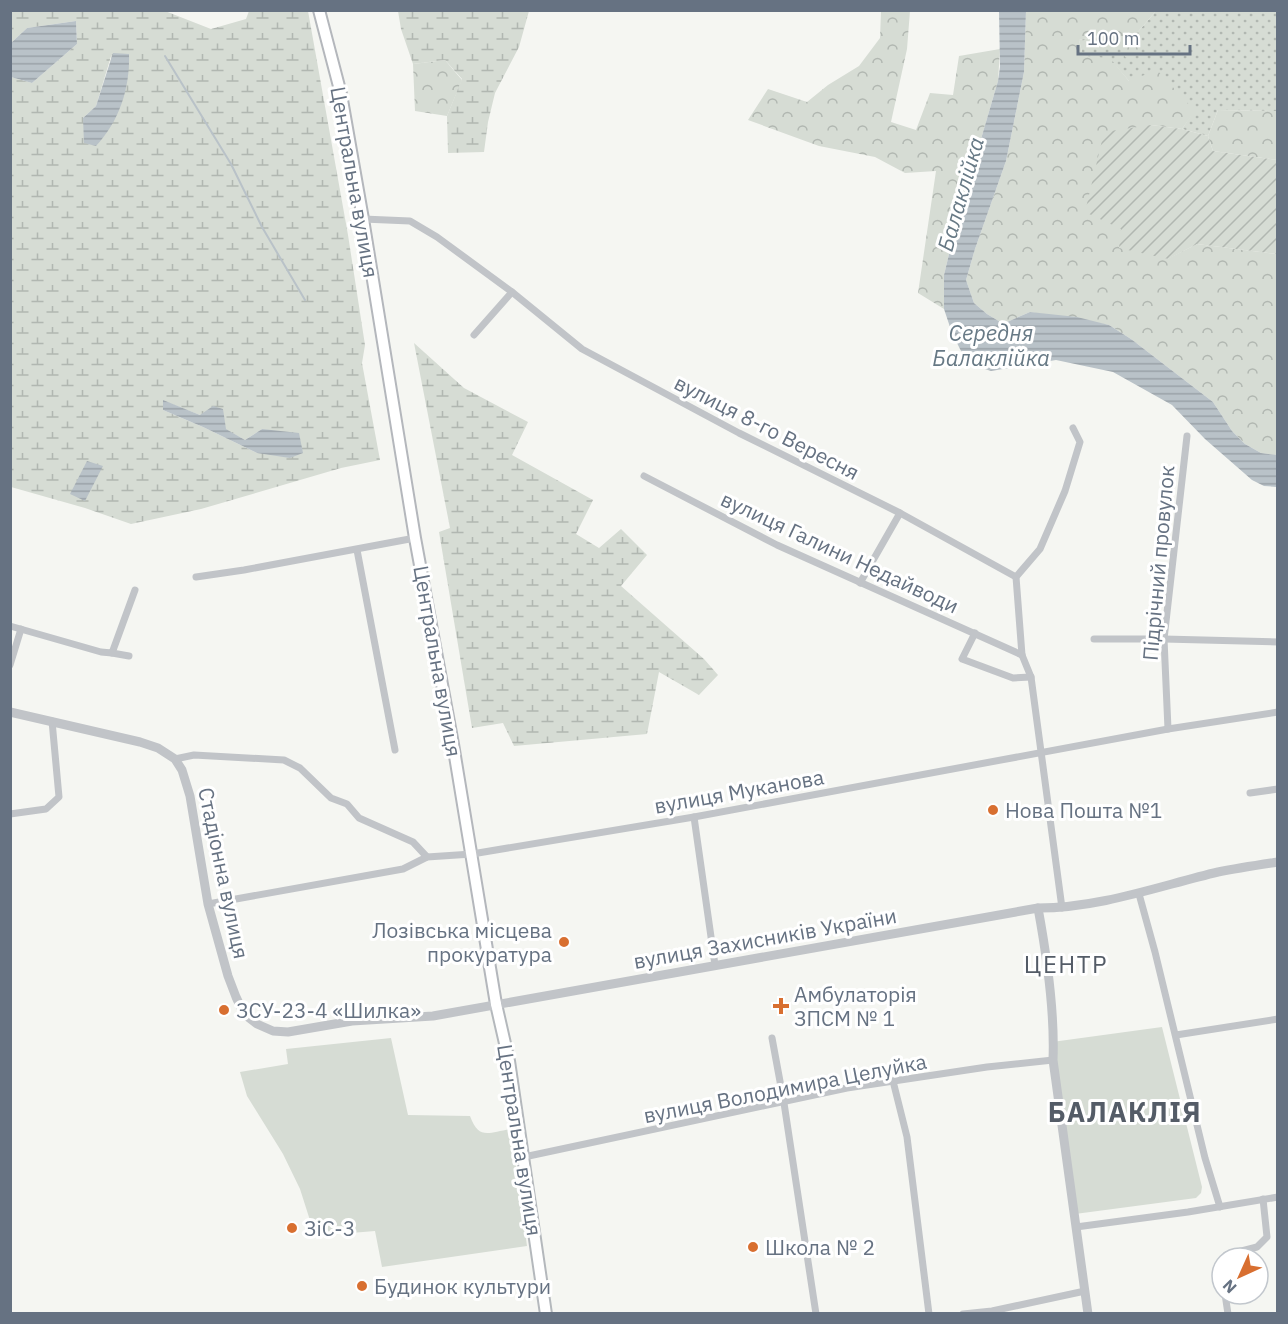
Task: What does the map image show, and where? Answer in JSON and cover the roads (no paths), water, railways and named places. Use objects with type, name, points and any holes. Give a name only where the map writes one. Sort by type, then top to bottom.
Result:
[{"type":"main road","name":"Центральна вулиця","points":[[319,10],[341,94],[363,219],[415,538],[472,854],[496,1005],[509,1061],[546,1314]]},
{"type":"street","name":"вулиця 8-го Вересня","points":[[363,219],[410,221],[437,237],[512,292],[582,348],[739,433],[900,513],[1016,577]]},
{"type":"street","points":[[474,335],[512,292]]},
{"type":"street","points":[[1062,908],[1031,677],[1023,655],[1016,577],[1041,549],[1065,491],[1080,442],[1073,428]]},
{"type":"street","name":"Підрічний провулок","points":[[1168,729],[1164,639],[1187,436]]},
{"type":"street","name":"вулиця Галини Недайводи","points":[[644,476],[777,545],[1023,655]]},
{"type":"street","points":[[860,583],[900,513]]},
{"type":"street","points":[[196,577],[415,538]]},
{"type":"street","points":[[357,550],[395,750]]},
{"type":"street","points":[[112,653],[135,590]]},
{"type":"street","points":[[10,626],[101,652],[129,656]]},
{"type":"street","points":[[10,664],[21,629]]},
{"type":"street","points":[[975,633],[962,659],[1013,678],[1031,677]]},
{"type":"street","points":[[1094,639],[1278,642]]},
{"type":"street","points":[[10,712],[140,742],[158,748],[175,759],[194,755],[284,760],[300,768],[331,798],[347,804],[359,818],[413,842],[427,857]]},
{"type":"street","name":"вулиця Муканова","points":[[208,904],[403,869],[427,857],[472,854],[694,817],[1168,729],[1278,712]]},
{"type":"street","points":[[10,814],[46,809],[59,797],[52,722]]},
{"type":"street","name":"Стадіонна вулиця","points":[[175,759],[182,770],[190,796],[208,904],[236,998],[244,1014],[257,1024]]},
{"type":"street","points":[[1250,792],[1278,789]]},
{"type":"street","points":[[694,817],[715,965]]},
{"type":"street","name":"вулиця Захисників України","points":[[257,1024],[273,1031],[288,1032],[352,1022],[433,1016],[1038,908],[1062,908],[1138,894],[1219,872],[1278,862]]},
{"type":"street","points":[[1138,894],[1176,1035],[1205,1158],[1220,1208]]},
{"type":"street","points":[[1038,908],[1047,964],[1054,1040],[1053,1060],[1088,1314]]},
{"type":"street","points":[[1176,1035],[1278,1018]]},
{"type":"street","points":[[772,1038],[816,1314]]},
{"type":"street","name":"вулиця Володимира Целуйка","points":[[524,1157],[847,1088],[1053,1060]]},
{"type":"street","points":[[893,1081],[907,1137],[929,1314]]},
{"type":"street","points":[[1076,1227],[1220,1208],[1278,1197]]},
{"type":"street","points":[[1258,1246],[1267,1237],[1263,1199]]},
{"type":"street","points":[[963,1314],[992,1311],[1085,1291]]},
{"type":"water","name":"Середня Балаклійка","points":[[999,11],[1026,11],[1024,72],[1006,161],[966,280],[974,303],[1002,323],[1030,312],[1077,317],[1109,325],[1131,339],[1213,402],[1232,431],[1245,444],[1261,453],[1277,455],[1277,487],[1264,486],[1252,480],[1205,439],[1172,405],[1113,372],[1056,360],[991,371],[976,366],[963,355],[944,309],[944,275],[957,221],[998,81]]},
{"type":"water","points":[[76,21],[77,44],[32,83],[11,77],[11,43],[27,28]]},
{"type":"water","points":[[113,53],[129,54],[128,80],[122,104],[111,126],[96,146],[84,143],[83,118],[96,106]]},
{"type":"water","points":[[163,400],[200,415],[213,406],[223,409],[226,429],[245,440],[262,429],[299,433],[303,453],[290,458],[257,453],[163,410]]},
{"type":"water","points":[[87,461],[103,466],[85,501],[70,494]]},
{"type":"waterway","points":[[165,56],[231,164],[262,227],[305,300]]},
{"type":"place","name":"Нова Пошта №1","points":[[993,810]]},
{"type":"place","name":"Лозівська місцева прокуратура","points":[[564,942]]},
{"type":"place","name":"Амбулаторія ЗПСМ № 1","points":[[781,1006]]},
{"type":"place","name":"ЗСУ-23-4 «Шилка»","points":[[224,1010]]},
{"type":"place","name":"ЗіС-3","points":[[292,1228]]},
{"type":"place","name":"Школа № 2","points":[[753,1247]]},
{"type":"place","name":"Будинок культури","points":[[362,1286]]},
{"type":"district","name":"ЦЕНТР","points":[[1066,964]]},
{"type":"district","name":"БАЛАКЛІЯ","points":[[1125,1111]]},
{"type":"water label","name":"Балаклійка","points":[[960,194]]}]
